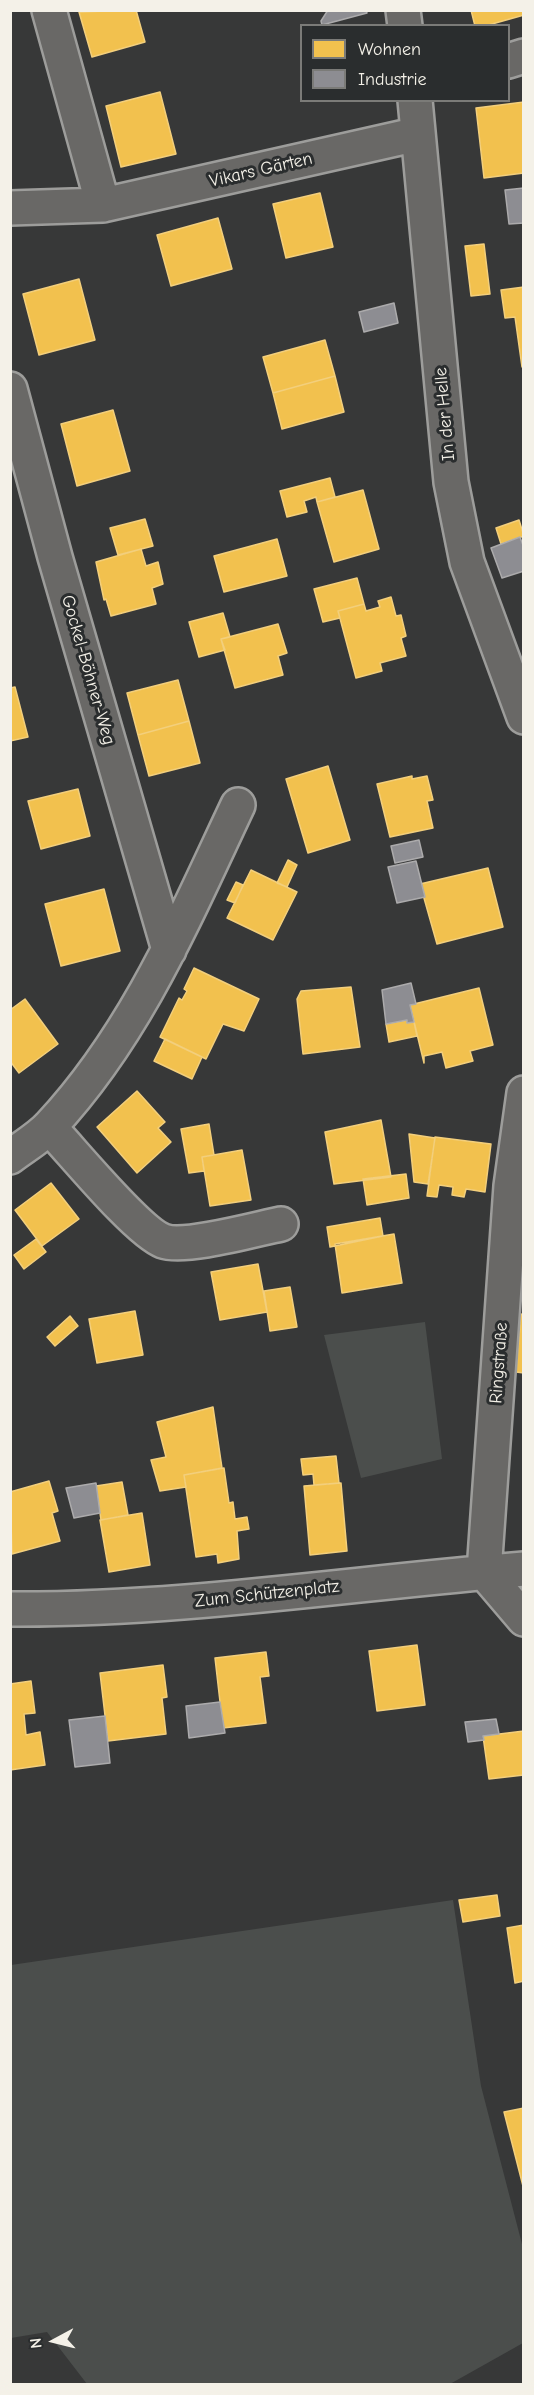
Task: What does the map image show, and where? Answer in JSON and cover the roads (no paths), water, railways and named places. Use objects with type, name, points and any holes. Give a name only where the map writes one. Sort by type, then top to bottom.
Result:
[{"type":"street","points":[[50,10],[103,205]]},
{"type":"street","name":"In der Helle","points":[[415,102],[451,482],[467,562],[524,717]]},
{"type":"street","name":"Vikars Gärten","points":[[10,208],[103,205],[418,134]]},
{"type":"street","name":"Gockel-Böhner-Weg","points":[[10,389],[55,557],[169,950]]},
{"type":"street","points":[[10,1156],[49,1127],[122,1034],[169,950],[238,804]]},
{"type":"street","name":"Ringstraße","points":[[484,1572],[511,1186],[524,1093]]},
{"type":"street","points":[[49,1127],[142,1225],[163,1241],[204,1240],[281,1224]]},
{"type":"street","name":"Zum Schützenplatz","points":[[10,1609],[74,1609],[189,1602],[524,1569]]},
{"type":"street","points":[[484,1572],[524,1619]]}]
